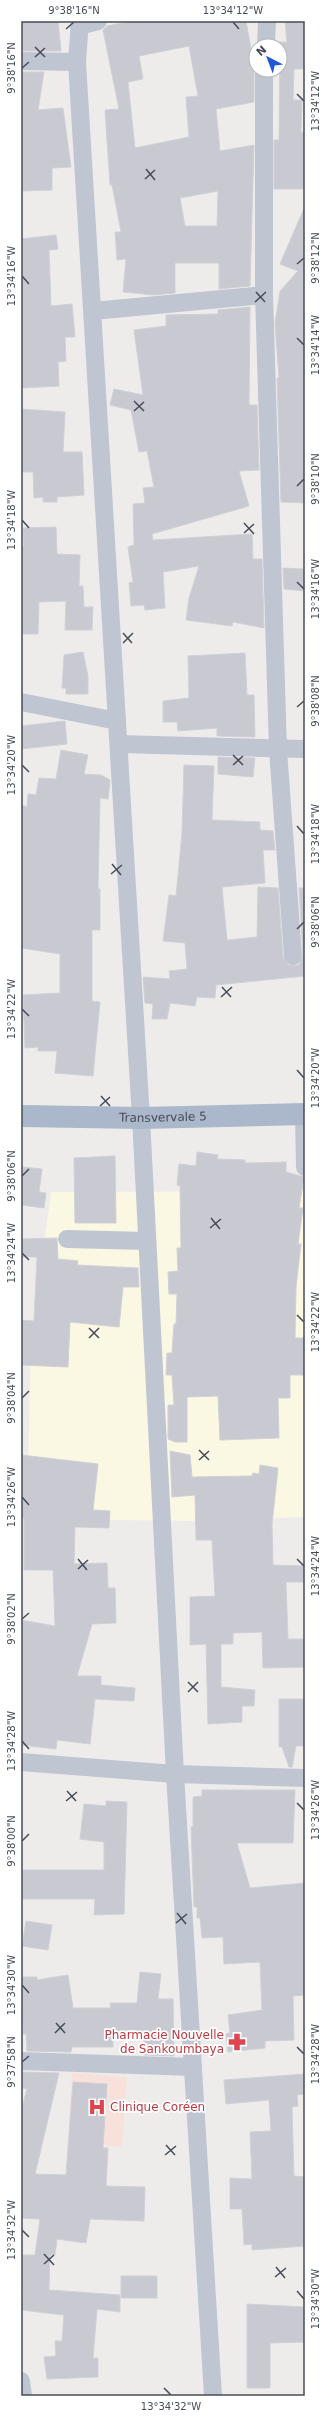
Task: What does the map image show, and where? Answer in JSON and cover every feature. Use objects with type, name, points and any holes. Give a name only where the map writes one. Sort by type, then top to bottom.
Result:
[{"type":"main road","name":"Transvervale 5","points":[[21,1116],[140,1118],[304,1114]]},
{"type":"street","points":[[98,21],[80,24],[78,62],[119,744],[175,1774],[213,2396]]},
{"type":"street","points":[[266,38],[267,21]]},
{"type":"street","points":[[21,61],[78,62]]},
{"type":"street","points":[[264,78],[264,295],[278,750],[293,956]]},
{"type":"street","points":[[93,311],[264,295]]},
{"type":"street","points":[[21,702],[117,721]]},
{"type":"street","points":[[119,744],[278,750],[305,749]]},
{"type":"street","points":[[304,1114],[305,1167]]},
{"type":"street","points":[[67,1238],[147,1241]]},
{"type":"street","points":[[21,1762],[175,1774],[305,1778]]},
{"type":"street","points":[[21,2061],[193,2067]]},
{"type":"street","points":[[21,2381],[23,2396]]},
{"type":"shaded area","points":[[305,1191],[305,1517],[199,1521],[27,1519],[31,1343],[51,1192]]},
{"type":"shaded area","name":"Clinique Coréen","points":[[72,2073],[127,2077],[122,2148],[68,2138]]},
{"type":"building","points":[[21,21],[58,21],[61,51],[21,51]]},
{"type":"building","points":[[132,21],[246,21],[249,38],[248,78],[254,78],[254,102],[216,109],[220,151],[254,145],[250,286],[219,289],[219,263],[175,263],[175,293],[154,295],[123,292],[126,259],[117,260],[115,232],[121,232],[112,185],[110,185],[105,110],[119,109],[103,30],[107,26]],"holes":[[[189,46],[198,96],[186,97],[189,137],[135,148],[128,82],[143,79],[139,56]],[[218,191],[217,226],[185,226],[180,198]]]},
{"type":"building","points":[[285,21],[305,21],[305,69],[294,69],[293,100],[302,100],[301,132],[305,133],[304,189],[274,189],[274,140],[279,140],[280,78],[288,78],[288,38],[287,38]]},
{"type":"building","points":[[21,72],[44,72],[38,110],[63,108],[71,167],[52,168],[52,190],[21,191]]},
{"type":"building","points":[[305,206],[305,503],[281,502],[277,378],[279,378],[275,323],[280,291],[298,271],[280,264]]},
{"type":"building","points":[[56,235],[58,249],[49,250],[51,306],[72,304],[75,337],[65,337],[66,361],[58,362],[59,386],[21,388],[21,239]]},
{"type":"building","points":[[250,307],[249,405],[257,405],[259,470],[239,471],[249,506],[152,534],[153,540],[252,534],[253,559],[262,559],[264,628],[233,622],[232,626],[186,620],[189,598],[199,566],[163,572],[165,608],[145,610],[144,605],[131,606],[129,583],[133,582],[128,547],[134,545],[133,504],[145,503],[143,488],[154,487],[147,451],[139,452],[131,410],[110,405],[114,389],[143,395],[134,330],[166,326],[166,315],[218,314],[218,310]]},
{"type":"building","points":[[21,409],[65,412],[63,452],[82,452],[84,495],[57,497],[57,502],[43,502],[43,497],[34,498],[33,472],[21,472]]},
{"type":"building","points":[[56,527],[57,554],[80,555],[79,586],[83,586],[84,607],[93,607],[92,630],[65,630],[66,601],[39,602],[38,634],[21,634],[21,546],[24,546],[23,528]]},
{"type":"building","points":[[283,568],[305,569],[305,591],[284,589]]},
{"type":"building","points":[[83,652],[88,676],[88,694],[66,694],[66,688],[62,688],[64,655]]},
{"type":"building","points":[[245,653],[247,695],[254,695],[255,737],[217,736],[217,728],[178,731],[177,722],[163,722],[163,701],[189,698],[188,656]]},
{"type":"building","points":[[65,721],[67,744],[21,749],[21,726]]},
{"type":"building","points":[[61,750],[88,755],[84,774],[101,775],[110,780],[108,799],[100,798],[98,889],[100,889],[100,930],[92,930],[92,1001],[100,1002],[93,1076],[55,1073],[57,1051],[38,1051],[38,1047],[25,1048],[23,995],[60,993],[60,954],[21,948],[21,805],[27,807],[28,794],[36,795],[39,778],[56,779]]},
{"type":"building","points":[[218,757],[255,758],[253,777],[218,774]]},
{"type":"building","points":[[184,765],[214,766],[212,820],[260,822],[260,830],[273,831],[275,850],[263,850],[265,883],[222,887],[227,940],[257,937],[258,887],[278,888],[283,957],[288,965],[299,965],[303,955],[299,888],[305,888],[305,976],[216,985],[215,998],[197,997],[195,1006],[170,1003],[167,1019],[152,1019],[153,1004],[145,1003],[143,977],[170,979],[169,971],[187,969],[185,943],[163,941],[169,895],[176,896],[182,833]]},
{"type":"building","points":[[197,1152],[218,1155],[217,1159],[245,1160],[245,1163],[286,1162],[286,1172],[304,1177],[299,1208],[303,1208],[298,1244],[301,1244],[296,1287],[295,1338],[305,1338],[304,1375],[290,1375],[290,1398],[278,1398],[279,1438],[220,1440],[218,1396],[187,1397],[187,1442],[175,1442],[168,1439],[168,1405],[174,1405],[172,1375],[166,1375],[167,1353],[172,1353],[174,1324],[176,1324],[177,1294],[169,1294],[168,1272],[178,1271],[177,1248],[181,1248],[180,1186],[177,1185],[179,1164],[196,1166]]},
{"type":"building","points":[[115,1156],[116,1223],[75,1223],[74,1158]]},
{"type":"building","points":[[23,1167],[42,1169],[39,1192],[46,1193],[44,1208],[21,1205]]},
{"type":"building","points":[[57,1238],[58,1259],[78,1261],[77,1265],[138,1268],[139,1287],[123,1287],[119,1327],[70,1322],[68,1367],[21,1365],[21,1320],[34,1321],[37,1257],[21,1257],[21,1239]]},
{"type":"building","points":[[170,1451],[190,1455],[192,1477],[252,1476],[253,1473],[259,1474],[260,1465],[278,1468],[272,1524],[273,1565],[304,1566],[304,1582],[286,1582],[288,1639],[305,1639],[305,1667],[263,1668],[262,1632],[233,1633],[233,1644],[221,1644],[221,1687],[255,1690],[254,1706],[242,1706],[242,1722],[208,1724],[206,1644],[190,1645],[190,1597],[215,1596],[212,1540],[196,1540],[195,1495],[172,1497]]},
{"type":"building","points":[[21,1455],[98,1464],[93,1510],[110,1511],[109,1528],[75,1527],[74,1564],[107,1563],[108,1588],[115,1588],[116,1623],[92,1624],[77,1676],[101,1676],[101,1685],[135,1688],[134,1701],[95,1699],[90,1744],[57,1740],[56,1749],[21,1745],[21,1620],[55,1626],[53,1570],[24,1570],[24,1518],[21,1518]]},
{"type":"building","points":[[279,1699],[305,1699],[305,1746],[296,1746],[292,1767],[289,1767],[282,1747],[279,1747]]},
{"type":"building","points":[[202,1790],[295,1790],[293,1843],[237,1843],[250,1888],[305,1883],[305,1995],[293,1996],[294,2040],[265,2041],[265,2048],[228,2052],[226,2034],[230,2033],[228,2015],[262,2010],[260,1962],[224,1964],[223,1937],[202,1938],[200,1918],[197,1918],[197,1907],[194,1907],[191,1827],[193,1827],[193,1797],[202,1796]]},
{"type":"building","points":[[106,1801],[127,1802],[124,1914],[94,1915],[95,1899],[21,1899],[21,1870],[104,1870],[104,1842],[80,1839],[84,1804],[106,1806]]},
{"type":"building","points":[[26,1921],[52,1925],[48,1950],[22,1946]]},
{"type":"building","points":[[140,1972],[161,1974],[158,1999],[173,1999],[174,2056],[144,2055],[144,2036],[113,2035],[113,2047],[72,2047],[71,2052],[27,2051],[26,2034],[23,2034],[21,1977],[37,1977],[37,1980],[68,1975],[73,2008],[111,2008],[110,2003],[137,2003]]},
{"type":"building","points":[[21,2072],[59,2073],[35,2174],[66,2175],[73,2082],[107,2084],[103,2148],[108,2148],[106,2186],[145,2187],[144,2221],[90,2219],[86,2243],[57,2239],[55,2255],[50,2255],[49,2290],[120,2295],[120,2312],[97,2309],[93,2358],[98,2358],[98,2377],[47,2379],[44,2357],[56,2356],[55,2341],[62,2341],[64,2315],[21,2310],[23,2287],[21,2287],[21,2255],[35,2255],[40,2219],[21,2218],[21,2111],[27,2089],[21,2088]]},
{"type":"building","points":[[305,2074],[305,2094],[297,2095],[298,2106],[292,2107],[294,2176],[305,2177],[305,2246],[252,2250],[252,2244],[244,2245],[242,2209],[230,2209],[230,2178],[252,2179],[250,2132],[271,2131],[269,2100],[226,2104],[224,2080]]},
{"type":"building","points":[[121,2276],[157,2276],[157,2298],[121,2298]]},
{"type":"building","points":[[247,2304],[305,2307],[305,2342],[270,2343],[270,2388],[247,2388]]},
{"type":"place","name":"Pharmacie Nouvelle de Sankoumbaya","points":[[237,2042]]},
{"type":"place","name":"Clinique Coréen","points":[[97,2107]]}]
